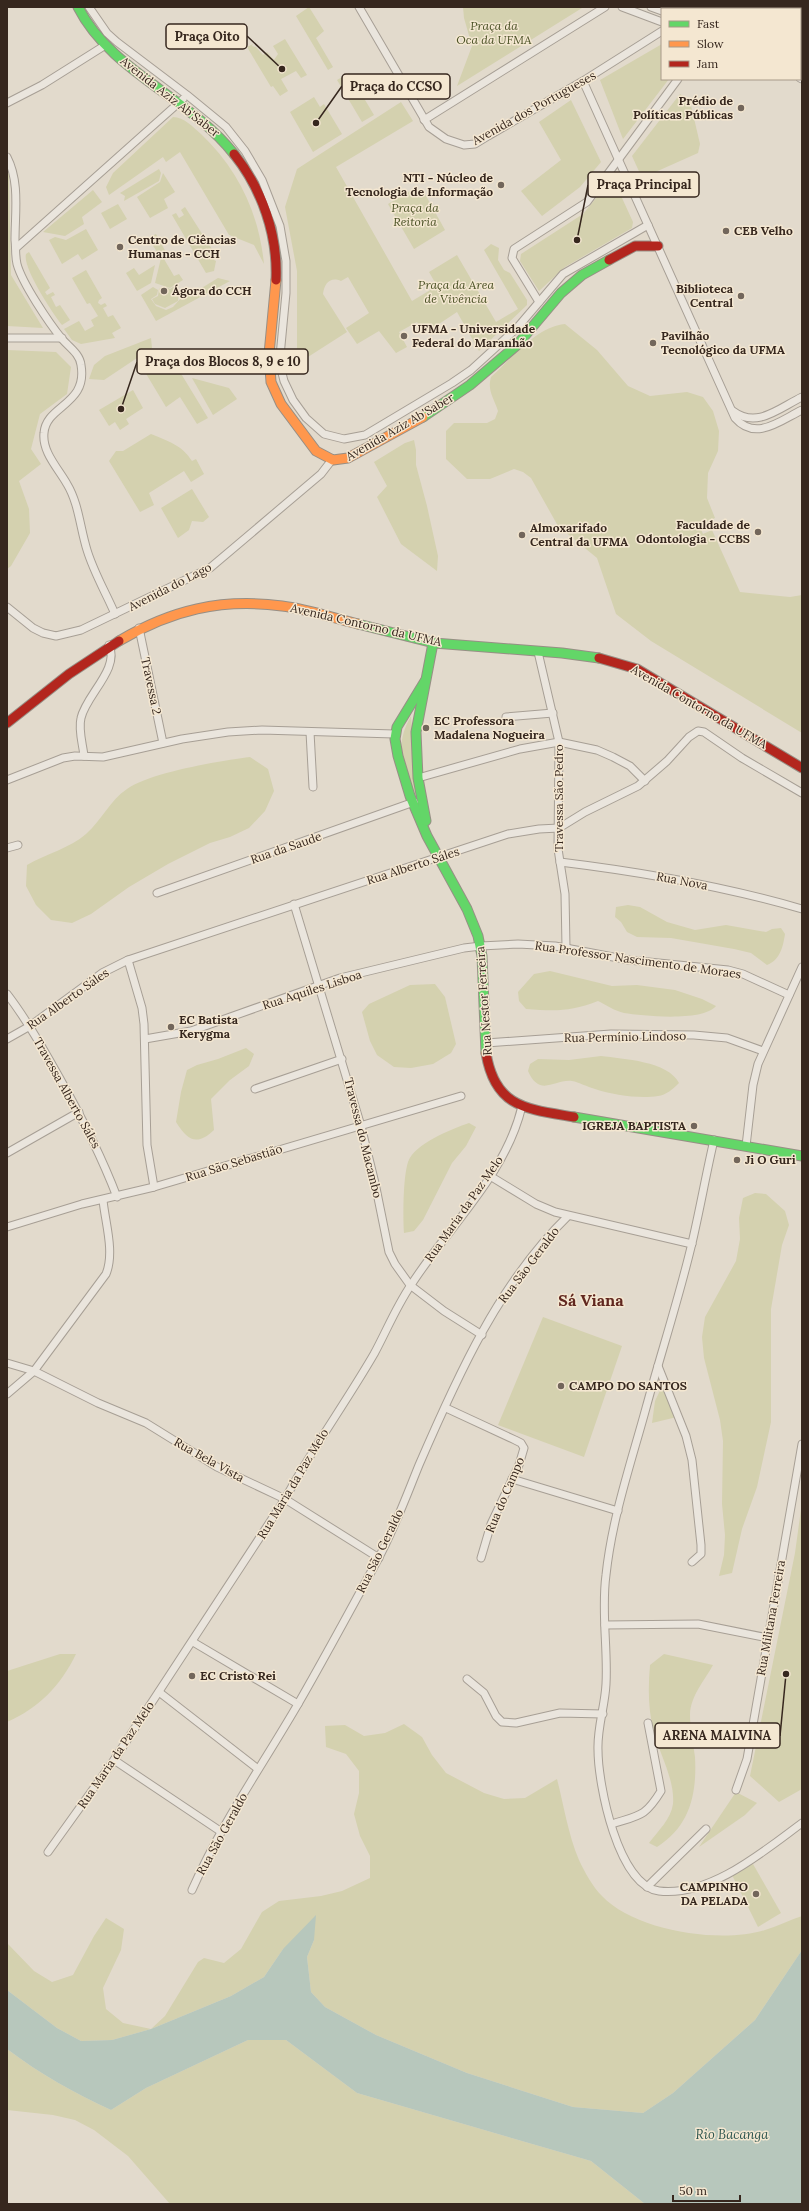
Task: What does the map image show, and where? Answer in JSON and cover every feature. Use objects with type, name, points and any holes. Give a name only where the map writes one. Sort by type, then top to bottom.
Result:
[{"type":"street","name":"Avenida Aziz Ab'Saber","points":[[78,7],[104,46],[208,124],[232,149],[258,193],[272,234],[276,259],[276,282],[268,357],[271,383],[282,404],[312,448],[331,461],[346,460],[356,455],[433,411],[470,385],[528,334],[561,292],[582,275],[628,249],[642,245],[658,246]]},
{"type":"street","name":"Avenida Aziz Ab'Saber","points":[[90,7],[106,33],[116,42],[214,116],[236,139],[255,168],[268,194],[280,226],[286,261],[286,293],[280,356],[284,381],[293,400],[306,418],[324,434],[344,439],[365,435],[439,392],[471,370],[517,328],[554,283],[574,266],[648,225]]},
{"type":"street","name":"Avenida dos Portugueses","points":[[359,7],[424,120],[433,130],[454,142],[464,145],[475,144],[583,81],[661,32]]},
{"type":"street","points":[[424,120],[605,7]]},
{"type":"street","points":[[622,7],[661,22]]},
{"type":"street","points":[[651,7],[661,11]]},
{"type":"street","points":[[7,107],[10,102],[104,46]]},
{"type":"street","points":[[539,302],[512,258],[514,249],[582,206],[677,80]]},
{"type":"street","points":[[583,81],[731,410],[739,422],[757,429],[774,426],[802,410]]},
{"type":"street","points":[[16,248],[187,95]]},
{"type":"street","points":[[7,157],[14,173],[16,188],[17,263],[22,276],[62,338],[78,356],[81,366],[80,386],[74,397],[47,422],[44,439],[49,456],[70,489],[78,513],[87,551],[115,614]]},
{"type":"street","points":[[554,283],[561,292]]},
{"type":"street","points":[[7,338],[62,338]]},
{"type":"street","points":[[731,410],[746,418],[764,418],[802,397]]},
{"type":"street","name":"Avenida do Lago","points":[[7,606],[33,628],[43,633],[56,636],[81,630],[194,577],[215,565],[273,513],[321,474],[331,461]]},
{"type":"street","name":"Avenida Contorno da UFMA","points":[[7,723],[109,645],[140,628],[169,615],[189,609],[224,603],[252,602],[282,606],[433,643],[588,655],[637,669],[802,768]]},
{"type":"street","name":"Travessa 2","points":[[140,628],[163,743]]},
{"type":"street","name":"Rua Nestor Ferreira","points":[[430,841],[418,778],[416,732],[433,643]]},
{"type":"street","points":[[84,756],[81,718],[111,663],[112,651],[109,645]]},
{"type":"street","name":"Travessa São Pedro","points":[[538,652],[559,742],[560,862],[565,894],[566,947]]},
{"type":"street","name":"Rua Nestor Ferreira","points":[[425,681],[394,734],[396,751],[414,802],[437,858],[470,914],[481,946],[485,975],[486,1042],[490,1070],[504,1096],[522,1106]]},
{"type":"street","points":[[506,717],[553,713]]},
{"type":"street","points":[[7,780],[63,758],[84,756],[103,757],[163,743],[228,732],[262,730],[394,734]]},
{"type":"street","name":"Rua Alberto Sáles","points":[[7,1039],[30,1026],[102,973],[128,960],[508,834],[539,829],[559,828],[585,812],[645,782],[694,733],[701,731],[742,758],[802,793]]},
{"type":"street","points":[[310,732],[314,787]]},
{"type":"street","points":[[418,778],[520,749],[559,742],[597,750],[613,757],[630,766],[645,782]]},
{"type":"street","name":"Rua da Saude","points":[[157,893],[414,802]]},
{"type":"street","points":[[7,848],[18,845]]},
{"type":"street","name":"Rua Nova","points":[[560,862],[626,870],[765,898],[802,909]]},
{"type":"street","name":"Travessa do Macambo","points":[[294,904],[320,985],[361,1126],[389,1252],[395,1264],[410,1285],[444,1311],[482,1335]]},
{"type":"street","name":"Rua Professor Nascimento de Moraes","points":[[481,946],[518,944],[566,947],[629,960],[736,972],[790,995]]},
{"type":"street","name":"Rua Aquiles Lisboa","points":[[145,1039],[191,1031],[320,985],[386,967],[481,946]]},
{"type":"street","points":[[128,960],[142,1008],[145,1039],[147,1145],[154,1188]]},
{"type":"street","points":[[746,1146],[752,1085],[763,1051],[802,967]]},
{"type":"street","name":"Travessa Alberto Sáles","points":[[7,994],[30,1026],[79,1112],[99,1152],[117,1197]]},
{"type":"street","name":"Rua Permínio Lindoso","points":[[486,1042],[611,1034],[694,1036],[727,1038],[763,1051]]},
{"type":"street","points":[[255,1089],[342,1059]]},
{"type":"street","name":"Rua São Sebastião","points":[[7,1227],[41,1215],[154,1188],[461,1096]]},
{"type":"street","points":[[522,1106],[802,1156]]},
{"type":"street","name":"Rua Maria da Paz Melo","points":[[48,1852],[114,1760],[285,1500],[303,1465],[374,1354],[410,1285],[490,1176],[513,1135],[522,1106]]},
{"type":"street","points":[[7,1153],[79,1112]]},
{"type":"street","points":[[714,1140],[692,1244],[618,1511],[606,1573],[606,1683],[598,1748],[602,1791],[621,1853],[632,1872],[647,1887],[658,1891],[681,1891],[696,1888],[757,1856],[802,1822]]},
{"type":"street","points":[[490,1176],[536,1204],[568,1216],[692,1244]]},
{"type":"street","points":[[7,1394],[34,1371],[106,1274],[109,1265],[103,1200]]},
{"type":"street","name":"Rua São Geraldo","points":[[192,1890],[220,1832],[298,1704],[379,1558],[446,1408],[482,1335],[523,1269],[550,1235],[568,1216]]},
{"type":"street","name":"Rua Bela Vista","points":[[7,1363],[34,1371],[98,1403],[146,1423],[217,1467],[285,1500],[379,1558]]},
{"type":"street","points":[[658,1366],[686,1436],[694,1471],[701,1554],[692,1562]]},
{"type":"street","name":"Rua do Campo","points":[[446,1408],[521,1443],[524,1448],[512,1479],[491,1524],[481,1558]]},
{"type":"street","name":"Rua Militana Ferreira","points":[[736,1790],[747,1759],[802,1444]]},
{"type":"street","points":[[512,1479],[618,1511]]},
{"type":"street","points":[[605,1625],[698,1624],[768,1638]]},
{"type":"street","points":[[193,1642],[298,1704]]},
{"type":"street","points":[[467,1679],[484,1693],[496,1716],[502,1722],[516,1723],[560,1713],[603,1714]]},
{"type":"street","points":[[159,1692],[258,1770]]},
{"type":"street","points":[[612,1824],[638,1816],[650,1809],[661,1791],[648,1723]]},
{"type":"street","points":[[114,1760],[220,1832]]},
{"type":"street","points":[[647,1887],[706,1829]]},
{"type":"green space","points":[[309,7],[324,31],[316,38],[333,67],[328,70],[296,16]]},
{"type":"green space","name":"Praça da Oca da UFMA","points":[[463,7],[582,8],[457,86],[472,46],[464,18]]},
{"type":"green space","points":[[285,39],[307,75],[301,78],[296,71],[281,79],[288,91],[280,96],[273,86],[271,87],[247,47],[253,44],[252,46],[256,47],[263,55],[267,52],[274,60],[278,54],[273,46]]},
{"type":"green space","points":[[661,45],[661,80],[668,80],[623,139],[600,80]]},
{"type":"green space","points":[[349,73],[374,115],[362,122],[337,80]]},
{"type":"green space","points":[[680,94],[690,101],[700,144],[698,153],[642,178],[632,156]]},
{"type":"green space","points":[[314,97],[320,107],[324,104],[342,134],[313,152],[290,112]]},
{"type":"green space","points":[[571,100],[601,162],[580,187],[542,216],[521,191],[561,160],[539,122]]},
{"type":"green space","name":"Praça da Area de Vivência","points":[[401,102],[413,121],[336,167],[412,301],[437,286],[429,272],[457,255],[496,322],[518,309],[484,250],[491,244],[499,248],[498,260],[504,270],[510,273],[527,300],[527,305],[479,351],[457,312],[424,334],[417,322],[399,332],[407,347],[396,353],[379,331],[357,344],[346,328],[369,313],[348,277],[341,281],[331,280],[326,284],[323,294],[347,332],[297,364],[297,271],[285,207],[297,169]]},
{"type":"green space","points":[[173,117],[177,117],[185,121],[201,134],[226,162],[236,177],[252,210],[264,264],[254,245],[229,235],[180,152],[166,162],[163,157],[109,195],[106,187],[113,173]]},
{"type":"green space","points":[[159,169],[161,173],[159,181],[124,201],[125,196],[120,193]]},
{"type":"green space","points":[[7,171],[9,174],[11,275],[43,328],[7,326]]},
{"type":"green space","points":[[163,173],[175,192],[164,199],[168,208],[150,218],[137,197],[160,182]]},
{"type":"green space","points":[[610,185],[617,187],[633,222],[632,228],[565,267],[539,291],[520,261],[521,254],[583,214],[606,186]]},
{"type":"green space","name":"Praça da Reitoria","points":[[415,188],[425,194],[445,230],[414,249],[388,204]]},
{"type":"green space","points":[[93,190],[102,202],[82,217],[84,224],[65,236],[43,232]]},
{"type":"green space","points":[[118,204],[127,219],[110,229],[101,213]]},
{"type":"green space","points":[[185,207],[215,254],[214,260],[216,261],[214,271],[206,273],[172,215],[176,213],[179,218],[184,215],[181,210]]},
{"type":"green space","points":[[86,229],[98,250],[82,260],[78,254],[62,264],[49,240],[55,237],[66,240]]},
{"type":"green space","points":[[156,234],[168,256],[164,259],[174,276],[179,274],[183,280],[170,288],[155,283],[161,258],[148,238]]},
{"type":"green space","points":[[29,252],[50,288],[45,292],[47,295],[53,292],[55,295],[51,297],[56,307],[60,305],[70,320],[62,325],[33,279],[26,260],[26,254]]},
{"type":"green space","points":[[155,265],[151,283],[137,291],[126,273],[134,268],[139,275]]},
{"type":"green space","points":[[86,270],[102,298],[98,303],[101,305],[105,303],[107,306],[103,308],[108,317],[113,315],[121,328],[112,333],[115,338],[81,344],[72,340],[64,329],[79,321],[85,331],[94,326],[91,320],[98,316],[90,303],[87,304],[72,278]]},
{"type":"green space","points":[[218,278],[230,281],[156,321],[141,295],[153,287],[158,290],[157,295],[151,299],[156,306],[166,310],[173,307],[181,298],[182,300]]},
{"type":"green space","name":"Ágora do CCH","points":[[176,285],[179,290],[178,301],[165,308],[155,304],[152,299],[158,296],[159,289],[165,286],[170,289]]},
{"type":"green space","points":[[565,324],[597,350],[628,386],[650,396],[687,392],[703,397],[713,411],[719,431],[718,451],[708,473],[707,498],[715,518],[699,525],[703,534],[712,530],[740,592],[790,597],[802,595],[802,733],[651,641],[616,614],[597,558],[558,526],[531,478],[523,472],[514,469],[490,479],[467,479],[446,459],[446,431],[454,423],[487,423],[495,419],[498,411],[490,390],[491,377],[534,337],[554,326]]},
{"type":"green space","points":[[151,338],[152,348],[104,380],[89,379],[94,365],[105,356]]},
{"type":"green space","points":[[7,350],[56,352],[71,367],[67,394],[40,414],[31,449],[41,464],[19,481],[29,509],[30,533],[11,566],[7,569]]},
{"type":"green space","points":[[159,364],[177,367],[208,418],[197,424],[180,397],[166,407],[145,372]]},
{"type":"green space","points":[[192,378],[229,388],[237,399],[213,415]]},
{"type":"green space","points":[[133,390],[143,408],[126,419],[129,424],[120,430],[115,422],[109,426],[99,410]]},
{"type":"green space","points":[[151,434],[169,441],[179,447],[192,461],[196,459],[204,474],[191,482],[184,471],[149,493],[154,505],[140,512],[109,461],[116,451],[123,451]]},
{"type":"green space","points":[[414,440],[416,465],[438,556],[437,571],[401,544],[377,497],[387,486],[374,462],[405,443]]},
{"type":"green space","points":[[192,489],[209,517],[203,522],[192,521],[189,530],[178,538],[161,508]]},
{"type":"green space","points":[[411,716],[417,795],[415,795],[404,764],[401,747],[402,737]]},
{"type":"green space","points":[[250,757],[268,769],[274,791],[265,811],[249,828],[230,837],[210,843],[168,864],[129,887],[91,914],[72,923],[51,920],[36,905],[26,886],[27,865],[80,839],[92,828],[116,799],[127,789],[152,777],[169,772],[204,764]]},
{"type":"green space","points":[[628,905],[640,907],[667,922],[695,930],[726,925],[766,932],[772,929],[781,928],[785,934],[783,944],[775,960],[767,965],[751,953],[734,949],[671,938],[637,937],[627,932],[621,922],[615,917],[616,907]]},
{"type":"green space","points":[[550,971],[612,986],[637,985],[675,990],[702,999],[716,1006],[709,1011],[699,1014],[672,1017],[624,1013],[598,1001],[588,1005],[562,1010],[526,1009],[519,1001],[518,992],[534,974]]},
{"type":"green space","points":[[435,984],[445,997],[456,1044],[451,1053],[433,1064],[411,1068],[394,1067],[377,1055],[370,1041],[362,1012],[369,1004],[410,985]]},
{"type":"green space","points":[[246,1048],[254,1054],[249,1066],[230,1080],[211,1099],[214,1130],[198,1140],[189,1137],[176,1122],[181,1092],[187,1070]]},
{"type":"green space","points":[[601,1056],[644,1062],[665,1070],[679,1083],[661,1095],[651,1097],[635,1097],[602,1091],[572,1081],[542,1086],[537,1084],[528,1071],[530,1064],[538,1059],[569,1060]]},
{"type":"green space","points":[[469,1123],[476,1127],[466,1146],[452,1163],[423,1220],[414,1231],[404,1233],[405,1177],[408,1162],[412,1155],[426,1143],[453,1129]]},
{"type":"green space","points":[[755,1193],[766,1194],[785,1211],[789,1225],[782,1245],[771,1309],[771,1422],[757,1487],[742,1529],[732,1573],[719,1576],[724,1555],[725,1535],[722,1504],[723,1441],[720,1420],[704,1358],[702,1337],[705,1317],[736,1261],[740,1239],[739,1218],[743,1198]]},
{"type":"green space","name":"CAMPO DO SANTOS","points":[[543,1317],[622,1346],[584,1457],[498,1425]]},
{"type":"green space","points":[[666,1378],[677,1417],[652,1423],[655,1401]]},
{"type":"green space","points":[[802,1502],[802,1789],[779,1802],[750,1776],[795,1553]]},
{"type":"green space","points":[[60,1654],[76,1654],[63,1676],[39,1703],[7,1722],[7,1671]]},
{"type":"green space","points":[[664,1654],[713,1665],[699,1688],[691,1707],[690,1719],[695,1757],[695,1784],[693,1796],[684,1819],[677,1829],[668,1839],[657,1847],[649,1843],[667,1820],[673,1804],[672,1786],[654,1732],[649,1699],[650,1665]]},
{"type":"green space","points":[[404,1724],[422,1737],[432,1755],[446,1773],[484,1793],[504,1799],[525,1798],[557,1779],[572,1840],[579,1860],[587,1875],[602,1896],[617,1908],[635,1918],[656,1926],[679,1931],[703,1935],[726,1936],[747,1934],[765,1930],[802,1916],[802,1950],[755,2020],[673,2093],[643,2113],[573,2107],[467,2073],[376,2035],[325,2007],[311,1992],[307,1957],[314,1940],[283,1949],[264,1977],[231,1996],[151,2029],[165,2016],[198,1962],[204,1958],[224,1963],[241,1949],[262,1912],[279,1901],[321,1896],[342,1891],[370,1878],[370,1856],[360,1836],[354,1814],[359,1793],[359,1771],[346,1754],[326,1747],[325,1726],[345,1725],[364,1736],[385,1733]]},
{"type":"green space","points":[[736,1792],[757,1803],[745,1815],[699,1847]]},
{"type":"green space","name":"CAMPINHO DA PELADA","points":[[753,1864],[781,1913],[758,1927],[732,1875]]},
{"type":"green space","points":[[106,1918],[124,1929],[121,1950],[103,1988],[106,2009],[123,2023],[151,2029],[112,2040],[81,2041],[57,2028],[7,1990],[7,1943],[34,1971],[52,1982],[73,1975],[94,1936]]},
{"type":"green space","points":[[248,2040],[286,2040],[357,2093],[591,2161],[645,2204],[170,2204],[128,2156],[94,2130],[75,2120],[53,2115],[7,2110],[7,2049],[32,2067],[84,2097],[111,2110],[146,2088]]},
{"type":"water","name":"Rio Bacanga","points":[[316,1915],[314,1940],[307,1957],[311,1992],[325,2007],[376,2035],[467,2073],[573,2107],[643,2113],[673,2093],[755,2020],[802,1950],[802,2204],[645,2204],[591,2161],[357,2093],[286,2040],[248,2040],[146,2088],[111,2110],[84,2097],[32,2067],[7,2049],[7,1990],[57,2028],[81,2041],[112,2040],[151,2029],[231,1996],[264,1977],[283,1949]]},
{"type":"traffic: fast","points":[[78,7],[92,30],[110,49],[130,67],[195,116],[216,134],[234,154]]},
{"type":"traffic: fast","points":[[423,417],[470,385],[517,345],[561,293],[582,275],[609,260]]},
{"type":"traffic: fast","points":[[358,624],[434,643],[562,653],[599,658]]},
{"type":"traffic: fast","points":[[426,821],[418,778],[416,732],[433,643]]},
{"type":"traffic: fast","points":[[425,681],[397,727],[395,739],[398,756],[410,796],[427,836],[467,909],[478,936],[482,956],[486,1053]]},
{"type":"traffic: fast","points":[[574,1117],[802,1156]]},
{"type":"traffic: slow","points":[[276,280],[269,354],[271,382],[281,404],[316,451],[333,460],[348,458],[423,417]]},
{"type":"traffic: slow","points":[[119,641],[138,630],[177,614],[217,605],[260,604],[291,607],[358,624]]},
{"type":"traffic: jam","points":[[234,154],[253,182],[266,213],[274,246],[276,280]]},
{"type":"traffic: jam","points":[[609,260],[635,246],[658,246]]},
{"type":"traffic: jam","points":[[7,723],[69,674],[119,641]]},
{"type":"traffic: jam","points":[[599,658],[637,669],[802,768]]},
{"type":"traffic: jam","points":[[486,1053],[490,1071],[497,1085],[505,1095],[516,1103],[528,1108],[574,1117]]},
{"type":"place","name":"Praça Oito","points":[[282,69]]},
{"type":"place","name":"Prédio de Políticas Públicas","points":[[741,108]]},
{"type":"place","name":"Praça do CCSO","points":[[316,123]]},
{"type":"place","name":"NTI - Núcleo de Tecnologia de Informação","points":[[501,185]]},
{"type":"place","name":"CEB Velho","points":[[726,231]]},
{"type":"place","name":"Praça Principal","points":[[577,240]]},
{"type":"place","name":"Centro de Ciências Humanas - CCH","points":[[120,247]]},
{"type":"place","name":"Ágora do CCH","points":[[164,291]]},
{"type":"place","name":"Biblioteca Central","points":[[741,296]]},
{"type":"place","name":"UFMA - Universidade Federal do Maranhão","points":[[404,336]]},
{"type":"place","name":"Pavilhão Tecnológico da UFMA","points":[[653,343]]},
{"type":"place","name":"Praça dos Blocos 8, 9 e 10","points":[[121,409]]},
{"type":"place","name":"Faculdade de Odontologia - CCBS","points":[[758,532]]},
{"type":"place","name":"Almoxarifado Central da UFMA","points":[[522,535]]},
{"type":"place","name":"EC Professora Madalena Nogueira","points":[[426,728]]},
{"type":"place","name":"EC Batista Kerygma","points":[[171,1027]]},
{"type":"place","name":"IGREJA BAPTISTA","points":[[694,1126]]},
{"type":"place","name":"Ji O Guri","points":[[737,1160]]},
{"type":"place","name":"CAMPO DO SANTOS","points":[[561,1386]]},
{"type":"place","name":"ARENA MALVINA","points":[[786,1674]]},
{"type":"place","name":"EC Cristo Rei","points":[[192,1676]]},
{"type":"place","name":"CAMPINHO DA PELADA","points":[[756,1894]]},
{"type":"district","name":"Sá Viana","points":[[591,1300]]}]
